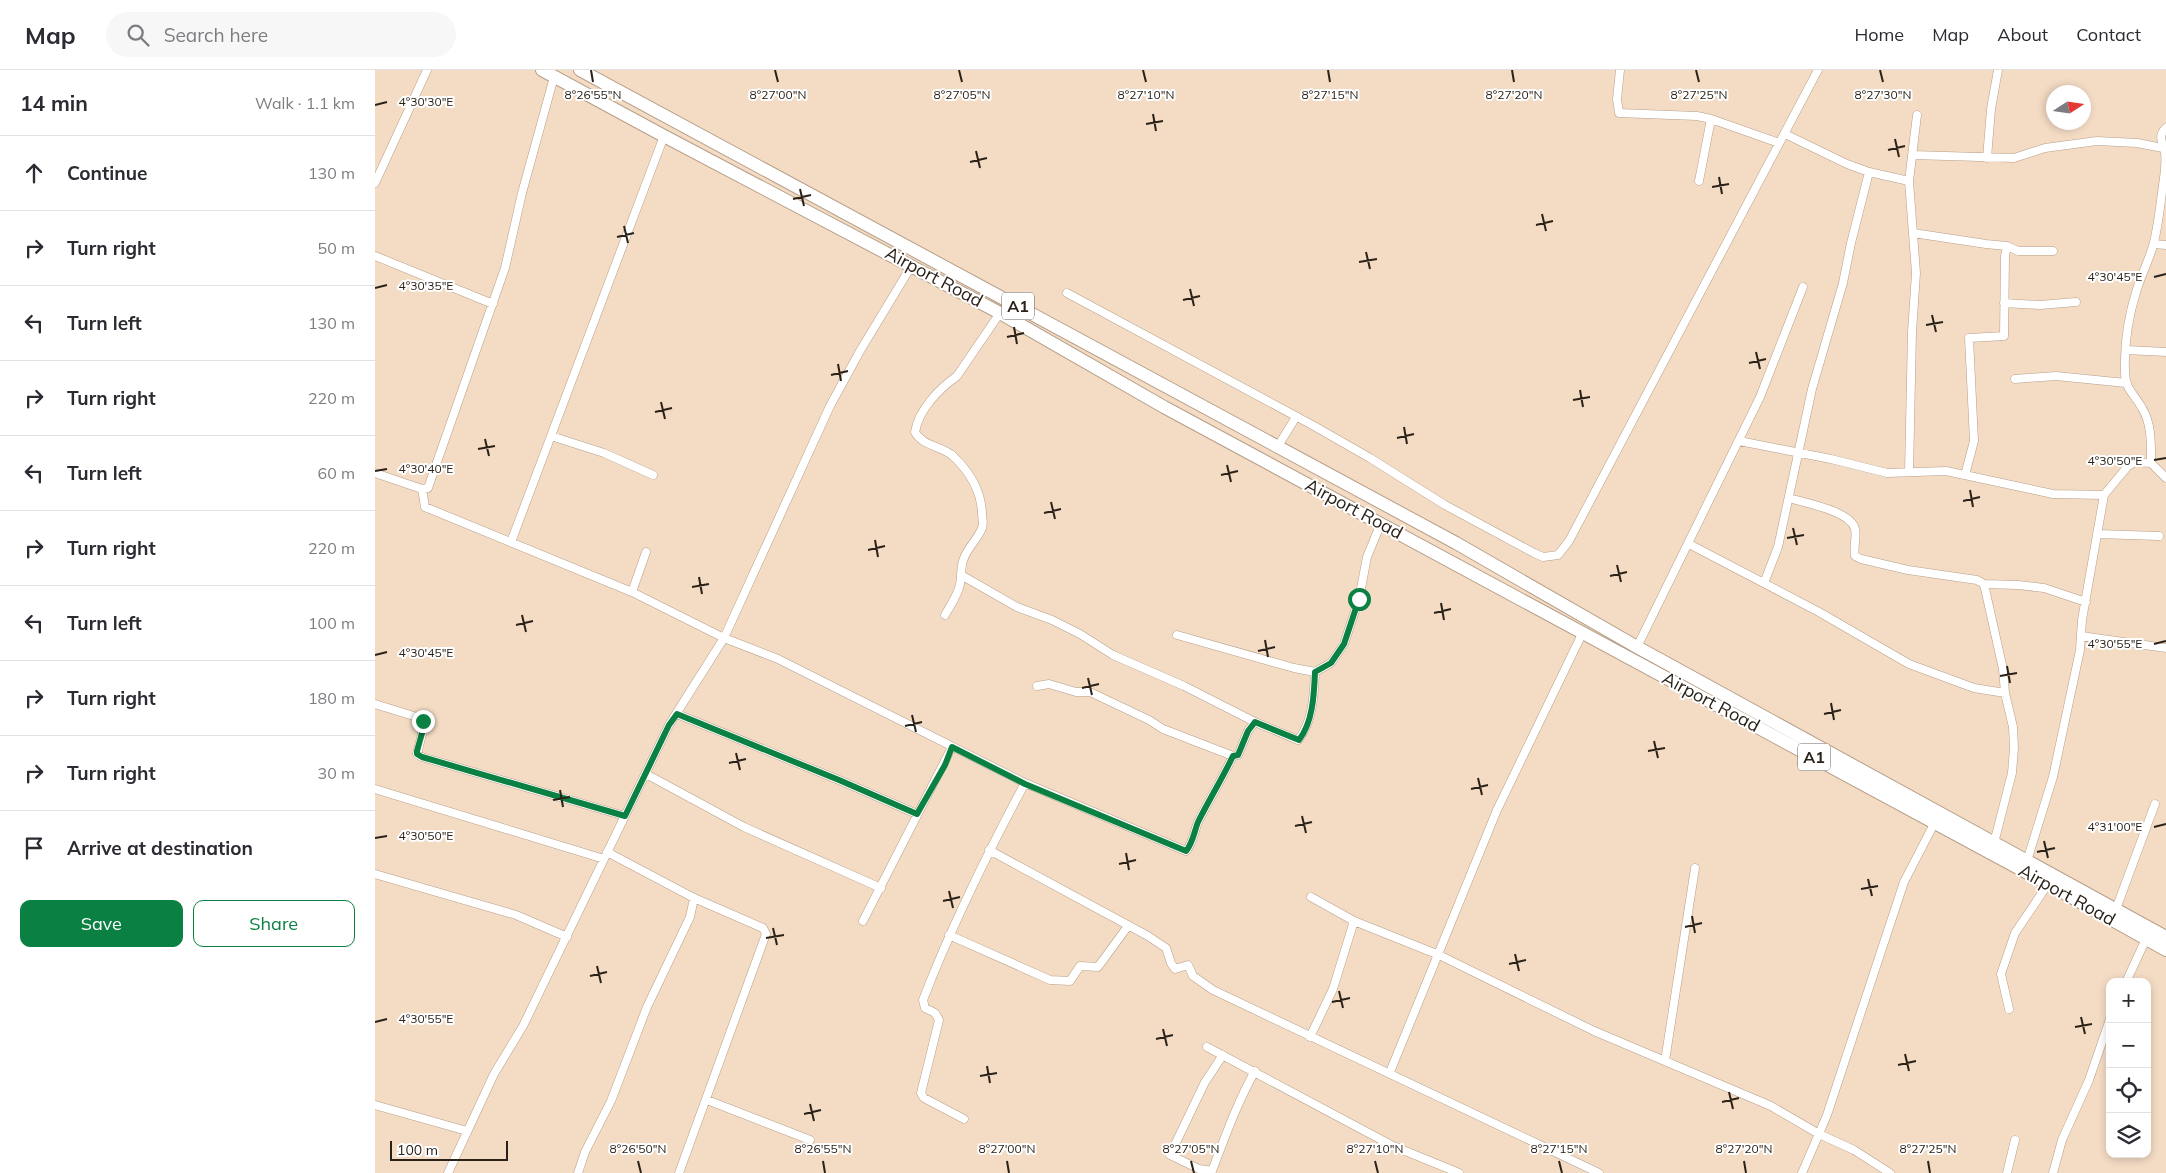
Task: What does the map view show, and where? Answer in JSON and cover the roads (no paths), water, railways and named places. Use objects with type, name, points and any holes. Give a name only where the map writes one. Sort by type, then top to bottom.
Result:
[{"type":"highway","name":"Airport Road","points":[[542,70],[1000,312],[1164,407],[1583,632],[1937,818],[1994,843],[2166,937]]},
{"type":"highway","name":"Airport Road","points":[[580,70],[1456,543],[2166,950]]},
{"type":"street","points":[[375,183],[427,70]]},
{"type":"street","points":[[1620,70],[1617,99],[1619,113],[1665,114],[1711,119],[1779,143]]},
{"type":"street","points":[[1067,293],[1370,458],[1445,505],[1534,553],[1543,557],[1558,555],[1569,541],[1818,70]]},
{"type":"street","points":[[1987,158],[1991,110],[1998,70]]},
{"type":"street","points":[[375,473],[422,489],[427,488],[505,268],[522,193],[554,77]]},
{"type":"street","points":[[1909,472],[1912,332],[1916,273],[1909,182],[1917,115]]},
{"type":"street","points":[[1699,181],[1711,119]]},
{"type":"street","points":[[2151,463],[2151,439],[2143,408],[2125,383],[2126,350],[2133,302],[2153,244],[2166,167],[2165,152],[2160,144],[2163,131],[2166,128]]},
{"type":"street","points":[[1785,134],[1847,164],[1869,172],[1909,182]]},
{"type":"street","points":[[511,542],[664,136]]},
{"type":"street","points":[[1912,155],[2014,158],[2045,148],[2097,142],[2137,143],[2163,148]]},
{"type":"street","points":[[1764,583],[1778,547],[1813,389],[1843,283],[1869,172]]},
{"type":"street","points":[[1913,233],[2007,246],[2018,251],[2053,251]]},
{"type":"street","points":[[2153,244],[2166,245]]},
{"type":"street","points":[[1965,475],[1974,441],[1969,338],[2004,336],[2005,256],[2007,246]]},
{"type":"street","points":[[375,256],[493,304]]},
{"type":"street","points":[[448,1173],[494,1074],[523,1026],[646,774],[677,714],[724,638],[830,406],[860,351],[912,265]]},
{"type":"street","points":[[1637,647],[1760,397],[1803,287]]},
{"type":"street","points":[[2004,303],[2040,305],[2076,302]]},
{"type":"street","points":[[945,615],[960,585],[964,557],[975,542],[983,526],[981,500],[973,481],[956,459],[949,452],[924,441],[915,432],[928,403],[947,383],[957,376],[1000,312]]},
{"type":"street","points":[[2126,350],[2166,352]]},
{"type":"street","points":[[2015,379],[2056,376],[2125,383]]},
{"type":"street","points":[[1278,446],[1296,417]]},
{"type":"street","points":[[551,436],[604,453],[653,475]]},
{"type":"street","points":[[1739,441],[1887,474],[1946,471],[2053,494],[2104,495]]},
{"type":"street","points":[[2027,861],[2053,777],[2080,650],[2104,495],[2128,466],[2135,462],[2151,463],[2166,478]]},
{"type":"street","points":[[422,489],[425,507],[632,592],[724,638],[778,659],[1025,784],[1186,851],[1191,845],[1194,831],[1203,812],[1233,756]]},
{"type":"street","points":[[1789,498],[1841,514],[1851,520],[1855,529],[1855,556],[1908,570],[1977,580],[1984,584],[2044,588],[2086,602]]},
{"type":"street","points":[[1177,635],[1294,668],[1315,672],[1331,663],[1344,644],[1359,599],[1367,557],[1381,523]]},
{"type":"street","points":[[2097,534],[2159,536]]},
{"type":"street","points":[[1689,544],[1819,612],[1909,664],[1974,688],[2005,693]]},
{"type":"street","points":[[632,592],[646,552]]},
{"type":"street","points":[[961,575],[1017,607],[1052,620],[1080,634],[1113,655],[1184,686],[1255,722],[1299,740],[1305,732],[1311,709],[1315,672]]},
{"type":"street","points":[[1984,584],[2003,669],[2005,693],[2013,727],[2014,748],[2012,773],[1994,843]]},
{"type":"street","points":[[1390,1072],[1497,810],[1583,632]]},
{"type":"street","points":[[2081,636],[2166,648]]},
{"type":"street","points":[[1037,686],[1049,684],[1076,692],[1090,692],[1149,720],[1163,729],[1233,756],[1238,755],[1248,731],[1255,722]]},
{"type":"street","points":[[375,704],[420,718],[424,726],[417,754],[422,757],[625,816]]},
{"type":"street","points":[[677,714],[917,814]]},
{"type":"street","points":[[863,921],[917,814],[945,765],[952,747]]},
{"type":"street","points":[[646,774],[744,827],[881,888]]},
{"type":"street","points":[[964,1119],[924,1098],[921,1093],[939,1020],[935,1013],[925,1008],[922,1004],[949,935],[989,850],[1025,784]]},
{"type":"street","points":[[375,789],[605,856],[763,928],[766,934],[679,1173]]},
{"type":"street","points":[[2116,909],[2155,804]]},
{"type":"street","points":[[1802,1173],[1819,1134],[1903,882],[1937,818]]},
{"type":"street","points":[[989,850],[1149,936],[1166,948],[1175,969],[1188,965],[1193,976],[1213,990],[1310,1037],[1390,1072],[1599,1173]]},
{"type":"street","points":[[1665,1061],[1695,868]]},
{"type":"street","points":[[375,874],[516,915],[567,937]]},
{"type":"street","points":[[2009,1009],[2001,974],[2015,933],[2048,884]]},
{"type":"street","points":[[1311,897],[1354,921],[1439,954],[1594,1032],[1771,1106],[1819,1134],[1854,1150],[1890,1173]]},
{"type":"street","points":[[578,1173],[585,1152],[611,1101],[647,1008],[690,917],[694,898]]},
{"type":"street","points":[[1310,1037],[1333,989],[1354,921]]},
{"type":"street","points":[[949,935],[1050,980],[1070,981],[1080,966],[1098,967],[1128,926]]},
{"type":"street","points":[[2128,978],[2146,939]]},
{"type":"street","points":[[2053,1173],[2062,1140],[2089,1080],[2109,1023]]},
{"type":"street","points":[[1207,1047],[1393,1146],[1443,1169],[1459,1173]]},
{"type":"street","points":[[1223,1055],[1205,1082],[1170,1155],[1199,1169],[1212,1171],[1231,1127],[1236,1108],[1255,1071]]},
{"type":"street","points":[[707,1100],[809,1140]]},
{"type":"street","points":[[375,1105],[467,1131]]},
{"type":"street","points":[[2007,1173],[2015,1140]]}]
